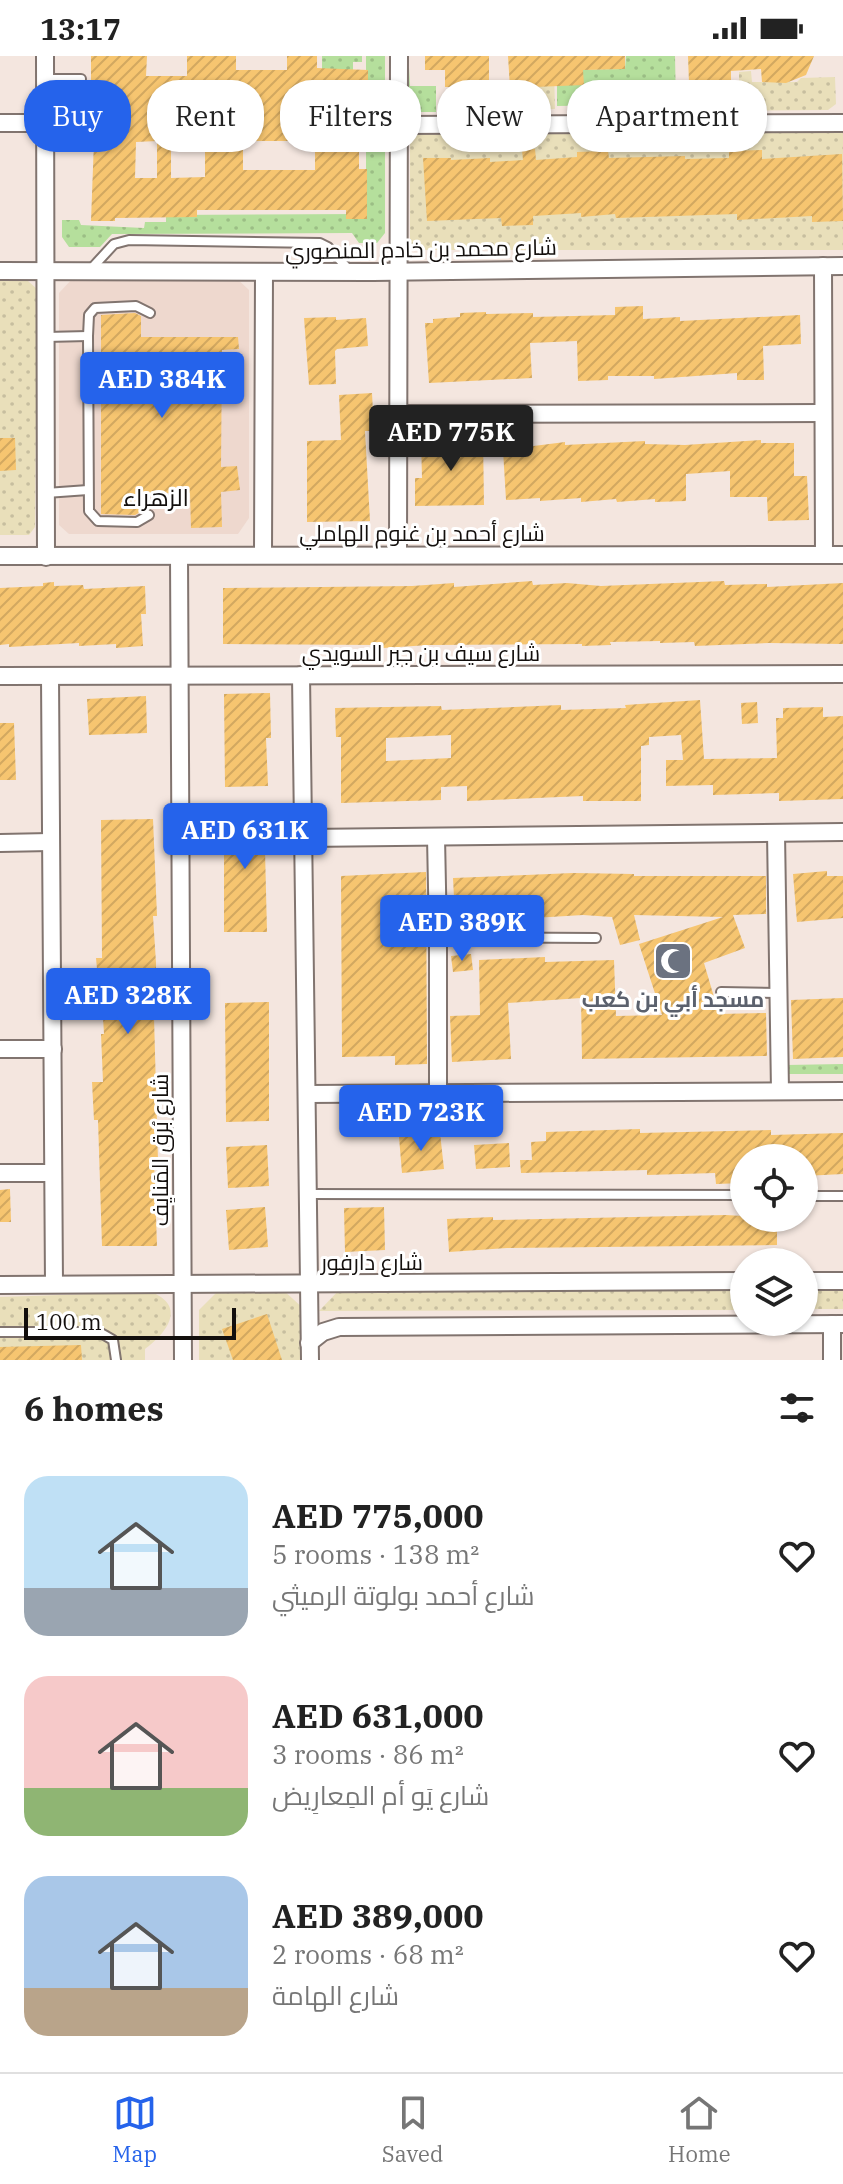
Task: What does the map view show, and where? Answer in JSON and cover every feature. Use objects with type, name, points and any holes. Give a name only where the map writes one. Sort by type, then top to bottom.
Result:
[{"type":"street","points":[[45,56],[45,79]]},
{"type":"street","points":[[399,56],[399,80]]},
{"type":"street","points":[[0,123],[24,123]]},
{"type":"street","points":[[421,125],[843,123]]},
{"type":"street","points":[[45,152],[46,557]]},
{"type":"street","points":[[398,555],[399,152]]},
{"type":"street","points":[[823,266],[824,555]]},
{"type":"street","name":"شارع محمد بن خادم المنصوري","points":[[0,271],[350,272],[843,266]]},
{"type":"street","points":[[263,555],[264,272]]},
{"type":"street","points":[[399,414],[823,413]]},
{"type":"street","name":"شارع أحمد بن غنوم الهاملي","points":[[0,556],[843,555]]},
{"type":"street","name":"شارع بُرق المَنايِف","points":[[179,556],[183,1360]]},
{"type":"street","name":"شارع سيف بن جبر السويدي","points":[[0,676],[843,674]]},
{"type":"street","points":[[301,675],[310,1352]]},
{"type":"street","points":[[50,676],[54,1284]]},
{"type":"street","points":[[305,838],[843,832]]},
{"type":"street","points":[[776,833],[780,1091]]},
{"type":"street","points":[[436,837],[438,1092]]},
{"type":"street","points":[[0,843],[50,842]]},
{"type":"street","points":[[0,1049],[53,1049]]},
{"type":"street","points":[[307,1094],[843,1091]]},
{"type":"street","points":[[0,1173],[53,1173]]},
{"type":"street","name":"شارع دارفور","points":[[0,1285],[730,1281]]},
{"type":"street","points":[[818,1281],[843,1281]]},
{"type":"street","points":[[310,1352],[323,1332],[339,1327],[838,1324],[832,1360]]},
{"type":"lane","points":[[45,79],[81,79]]},
{"type":"lane","points":[[90,271],[114,244],[129,240],[320,243],[328,247],[350,272]]},
{"type":"lane","points":[[149,515],[137,522],[98,521],[89,511],[88,336],[89,315],[95,308],[136,306],[150,313]]},
{"type":"lane","points":[[46,337],[88,336]]},
{"type":"lane","points":[[46,493],[88,490]]},
{"type":"lane","points":[[438,937],[596,938]]},
{"type":"lane","points":[[721,992],[779,993]]},
{"type":"lane","points":[[309,1194],[730,1195]]},
{"type":"lane","points":[[818,1196],[843,1196]]},
{"type":"lane","points":[[0,1332],[99,1332],[113,1340],[116,1360]]},
{"type":"shaded area","points":[[74,277],[235,277],[249,290],[249,518],[238,534],[69,534],[59,525],[59,293]]},
{"type":"green space","points":[[322,56],[362,56],[362,62],[353,62],[353,70],[322,70]]},
{"type":"green space","points":[[366,56],[385,56],[385,80],[366,80]]},
{"type":"green space","points":[[626,56],[675,56],[676,80],[567,80],[567,106],[557,106],[557,70],[625,69]]},
{"type":"green space","points":[[409,68],[410,80],[404,80],[404,69]]},
{"type":"green space","points":[[421,86],[436,86],[436,112],[421,112]]},
{"type":"green space","points":[[366,152],[385,152],[385,233],[377,243],[359,243],[352,233],[112,234],[100,247],[69,247],[62,237],[62,220],[79,220],[81,225],[144,228],[145,222],[166,222],[166,215],[366,214]]},
{"type":"green space","points":[[843,1064],[843,1074],[786,1074],[786,1065]]},
{"type":"sand","points":[[538,56],[554,69],[555,109],[551,109],[551,80],[539,80]]},
{"type":"sand","points":[[751,71],[752,80],[739,80],[739,72]]},
{"type":"sand","points":[[835,77],[836,104],[828,110],[767,111],[767,82]]},
{"type":"sand","points":[[421,131],[437,131],[437,152],[551,152],[551,131],[567,131],[567,152],[767,152],[767,132],[843,132],[843,250],[410,250],[410,152],[421,152]]},
{"type":"sand","points":[[0,281],[28,281],[37,289],[35,527],[29,535],[0,535]]},
{"type":"sand","points":[[342,1287],[730,1287],[730,1310],[319,1311]]},
{"type":"sand","points":[[818,1287],[843,1287],[843,1309],[818,1309]]},
{"type":"sand","points":[[220,1289],[282,1289],[304,1309],[305,1360],[199,1360],[199,1310]]},
{"type":"sand","points":[[151,1292],[162,1298],[171,1312],[166,1328],[145,1349],[145,1360],[0,1360],[0,1297]]},
{"type":"building","points":[[91,56],[147,56],[146,76],[187,76],[187,56],[236,56],[236,70],[287,70],[287,56],[317,56],[317,68],[368,70],[368,80],[280,80],[280,141],[264,141],[264,80],[147,80],[147,141],[136,142],[135,178],[157,178],[157,152],[171,152],[171,178],[205,177],[205,152],[243,152],[243,170],[315,170],[315,152],[359,152],[359,169],[367,169],[367,219],[346,219],[346,210],[197,210],[197,217],[91,221],[94,152],[131,152],[131,80],[91,80]]},
{"type":"building","points":[[425,56],[489,56],[489,80],[445,80],[445,70],[425,70]]},
{"type":"building","points":[[508,56],[625,56],[625,69],[583,70],[584,80],[567,80],[567,86],[551,86],[551,80],[510,80]]},
{"type":"building","points":[[688,56],[814,56],[806,75],[786,83],[762,80],[761,69],[731,71],[731,80],[689,80]]},
{"type":"building","points":[[522,152],[535,152],[536,160],[577,157],[577,152],[608,152],[609,158],[685,156],[685,159],[729,158],[729,152],[762,152],[762,159],[842,154],[843,221],[812,222],[812,216],[737,220],[737,214],[616,218],[615,214],[581,217],[581,213],[533,216],[533,225],[502,226],[501,218],[427,221],[423,158],[490,158],[490,162],[523,160]]},
{"type":"building","points":[[643,306],[643,319],[680,317],[680,321],[800,315],[801,344],[763,346],[764,380],[737,380],[737,373],[654,379],[654,376],[608,376],[608,380],[578,381],[577,341],[530,343],[532,378],[429,383],[425,323],[433,323],[433,319],[460,317],[460,313],[486,312],[533,313],[533,317],[615,315],[615,307]]},
{"type":"building","points":[[135,313],[141,316],[141,337],[238,337],[239,349],[222,350],[221,467],[237,466],[240,490],[221,492],[222,527],[191,528],[190,493],[142,493],[142,511],[135,515],[101,514],[101,315]]},
{"type":"building","points":[[336,317],[336,320],[366,318],[368,346],[337,349],[336,384],[309,385],[304,318]]},
{"type":"building","points":[[372,393],[374,431],[365,431],[370,521],[307,522],[307,441],[341,440],[339,395]]},
{"type":"building","points":[[483,437],[484,505],[415,506],[415,478],[422,478],[421,439]]},
{"type":"building","points":[[0,438],[15,438],[16,470],[0,471]]},
{"type":"building","points":[[761,440],[761,443],[794,443],[794,476],[807,476],[809,520],[768,521],[767,497],[730,497],[730,471],[686,474],[686,501],[655,502],[655,499],[617,502],[616,499],[581,502],[581,498],[506,500],[503,450],[565,442],[565,445],[645,441],[645,444],[685,445]]},
{"type":"building","points":[[532,581],[533,585],[567,583],[601,586],[724,581],[725,585],[767,584],[767,587],[843,583],[843,644],[695,646],[694,642],[660,641],[582,646],[429,645],[383,648],[383,645],[223,644],[223,588],[454,583],[454,587]]},
{"type":"building","points":[[54,582],[54,586],[83,585],[84,589],[145,586],[146,614],[141,614],[143,646],[116,648],[116,644],[79,646],[79,643],[0,645],[0,588],[43,586],[43,583]]},
{"type":"building","points":[[270,693],[271,738],[266,738],[268,786],[225,787],[224,694]]},
{"type":"building","points":[[146,696],[147,733],[89,735],[87,699]]},
{"type":"building","points":[[700,700],[704,759],[777,758],[776,718],[783,718],[783,708],[823,707],[823,717],[843,716],[843,799],[779,801],[779,793],[713,795],[713,785],[666,786],[666,760],[683,760],[681,735],[649,737],[649,745],[641,746],[641,801],[583,801],[583,796],[467,801],[467,786],[441,787],[441,800],[341,803],[341,737],[336,737],[335,708],[441,706],[442,710],[561,705],[561,710],[626,708],[625,705]],"holes":[[[451,735],[451,758],[386,761],[386,738]]]},
{"type":"building","points":[[757,702],[758,723],[742,724],[741,703]]},
{"type":"building","points":[[0,723],[14,723],[16,780],[0,780]]},
{"type":"building","points":[[264,809],[267,932],[224,932],[224,810]]},
{"type":"building","points":[[153,819],[157,916],[153,916],[156,963],[154,1017],[158,1161],[154,1161],[157,1246],[102,1246],[98,1120],[94,1120],[92,1082],[103,1082],[101,1034],[104,1034],[100,969],[97,969],[96,958],[102,958],[101,820]]},
{"type":"building","points":[[827,871],[827,876],[843,876],[843,918],[797,922],[793,874]]},
{"type":"building","points":[[426,872],[427,1064],[395,1065],[395,1056],[342,1057],[341,876]]},
{"type":"building","points":[[573,873],[766,876],[766,914],[733,915],[745,948],[704,963],[719,1014],[766,1013],[767,1056],[582,1059],[581,998],[508,1003],[511,1059],[452,1062],[450,1016],[480,1015],[479,960],[545,957],[545,962],[614,960],[616,1016],[662,1015],[639,944],[723,917],[634,915],[640,940],[620,945],[612,917],[455,917],[453,878]]},
{"type":"building","points":[[471,954],[473,970],[453,972],[451,956]]},
{"type":"building","points":[[843,998],[843,1057],[793,1059],[791,1000]]},
{"type":"building","points":[[269,1002],[269,1121],[226,1122],[225,1003]]},
{"type":"building","points":[[640,1129],[640,1133],[771,1130],[771,1135],[843,1133],[843,1174],[818,1175],[818,1144],[730,1144],[730,1184],[716,1184],[715,1173],[647,1175],[647,1170],[521,1173],[520,1160],[532,1160],[531,1142],[546,1141],[546,1132]]},
{"type":"building","points":[[440,1133],[444,1169],[402,1173],[399,1137]]},
{"type":"building","points":[[509,1143],[510,1167],[476,1169],[474,1145]]},
{"type":"building","points":[[267,1145],[269,1186],[228,1188],[226,1147]]},
{"type":"building","points":[[10,1189],[11,1222],[0,1222],[0,1190]]},
{"type":"building","points":[[265,1207],[268,1247],[229,1250],[226,1210]]},
{"type":"building","points":[[384,1207],[385,1250],[345,1252],[344,1208]]},
{"type":"building","points":[[730,1215],[730,1232],[777,1232],[777,1245],[507,1248],[449,1252],[447,1219],[493,1217],[493,1220]]},
{"type":"building","points":[[267,1314],[282,1360],[233,1360],[222,1329]]},
{"type":"building","points":[[81,1345],[82,1360],[0,1360],[0,1347]]},
{"type":"place","name":"مسجد أبي بن كعب","points":[[673,961]]},
{"type":"district","name":"الزهراء","points":[[156,498]]}]
